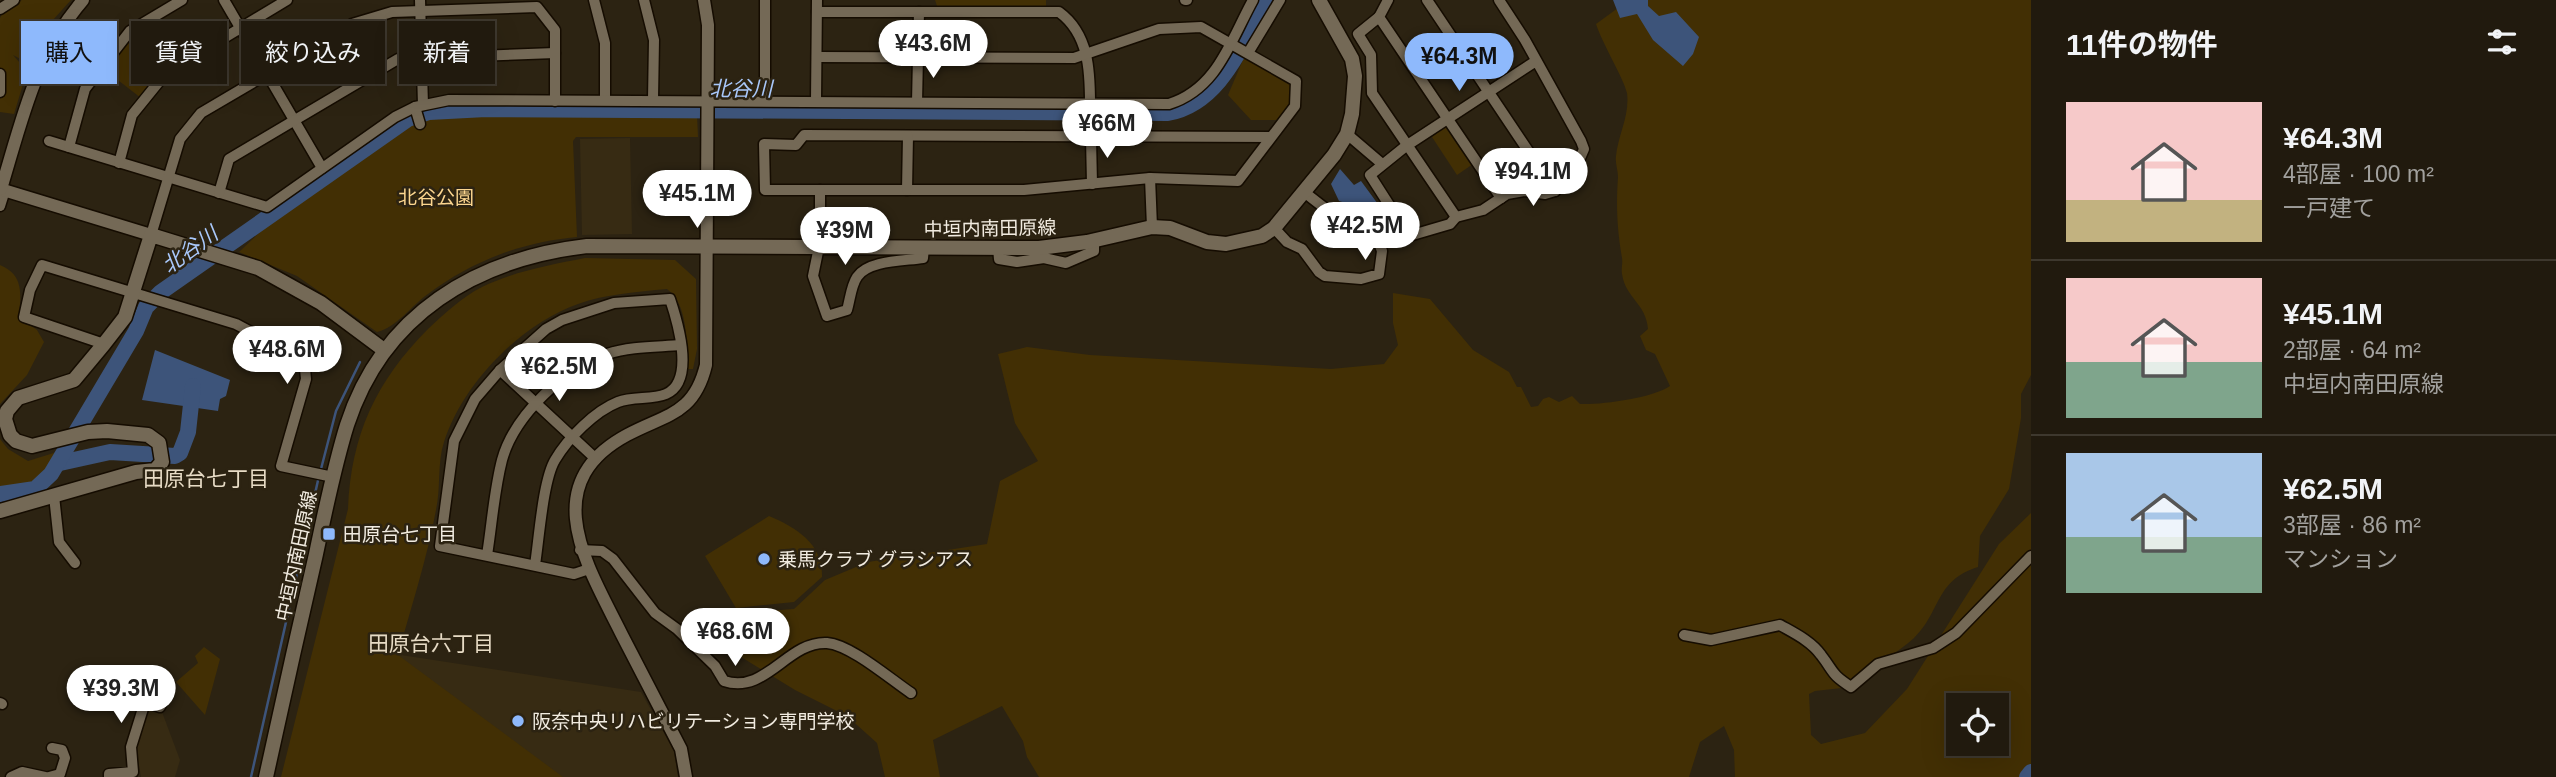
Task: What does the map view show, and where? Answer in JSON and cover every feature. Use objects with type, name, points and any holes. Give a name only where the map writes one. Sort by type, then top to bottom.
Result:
[{"type":"main road","name":"中垣内南田原線","points":[[266,777],[333,477],[348,423],[364,385],[384,350],[440,297],[469,279],[500,265],[544,251],[587,246],[1039,248],[1094,241],[1152,228],[1170,228],[1206,242],[1226,244],[1262,236],[1274,228],[1304,192],[1347,134],[1354,95],[1352,59],[1319,0]]},
{"type":"main road","points":[[0,511],[136,472],[150,471],[161,455],[148,435],[88,432],[32,446],[23,445],[10,435],[6,428],[7,411],[18,398],[74,380],[125,317],[139,295],[151,235],[258,268],[321,303],[384,350]]},
{"type":"street","points":[[0,9],[14,0]]},
{"type":"street","points":[[0,206],[2,189],[39,66],[54,37],[83,0]]},
{"type":"street","points":[[69,147],[85,89],[130,31],[182,0]]},
{"type":"street","points":[[224,0],[240,28]]},
{"type":"street","points":[[119,163],[132,115],[166,73],[287,0]]},
{"type":"street","points":[[594,0],[605,43],[605,100]]},
{"type":"street","points":[[644,0],[654,40],[653,99]]},
{"type":"street","points":[[686,777],[681,749],[580,550],[575,508],[586,473],[596,459],[623,437],[675,414],[691,400],[702,383],[706,365],[708,121],[708,25],[704,0]]},
{"type":"street","points":[[765,0],[765,100]]},
{"type":"street","points":[[49,141],[267,207],[394,117],[418,107],[449,100],[653,99],[707,102],[816,100],[1168,104],[1188,98],[1209,82],[1253,0]]},
{"type":"street","points":[[1248,53],[1280,0]]},
{"type":"street","points":[[1388,0],[1379,17],[1358,34],[1371,55],[1372,93],[1456,217]]},
{"type":"street","points":[[1427,0],[1555,191]]},
{"type":"street","points":[[1499,0],[1536,61],[1584,149],[1555,191],[1545,194],[1524,191],[1501,198],[1483,210],[1456,217],[1450,225],[1409,236],[1370,175],[1381,163],[1536,61]]},
{"type":"street","points":[[362,21],[421,6],[537,7],[555,30],[555,101]]},
{"type":"street","points":[[816,100],[817,6],[868,6],[919,12],[1059,12],[1066,17],[1087,55],[1090,104]]},
{"type":"street","points":[[917,102],[919,12]]},
{"type":"street","points":[[1379,17],[1501,198]]},
{"type":"street","points":[[817,57],[1074,58],[1159,30],[1200,27],[1296,81],[1294,106],[1271,137],[1238,181],[1150,178],[1024,190],[765,190],[764,144],[796,145],[804,135],[1271,137]]},
{"type":"street","points":[[495,55],[555,53]]},
{"type":"street","points":[[219,193],[229,159],[399,59]]},
{"type":"street","points":[[0,74],[0,92]]},
{"type":"street","points":[[2,189],[151,235],[180,139],[201,113],[250,84]]},
{"type":"street","points":[[273,84],[322,168]]},
{"type":"street","points":[[420,84],[420,124]]},
{"type":"street","points":[[1347,134],[1381,163]]},
{"type":"street","points":[[907,190],[908,136]]},
{"type":"street","points":[[1091,138],[1092,184]]},
{"type":"street","points":[[1150,178],[1152,228]]},
{"type":"street","points":[[820,190],[820,248],[813,276],[827,316],[846,310],[856,278],[862,271],[880,264],[923,258],[924,248]]},
{"type":"street","points":[[1274,228],[1287,242],[1302,249],[1325,276],[1361,279],[1379,274],[1382,251],[1375,232],[1360,220],[1331,213],[1304,192]]},
{"type":"street","points":[[877,248],[880,264]]},
{"type":"street","points":[[104,344],[24,317],[30,290],[42,265],[236,324],[274,344],[305,369],[306,379],[281,466],[333,477]]},
{"type":"street","points":[[535,565],[550,472],[554,462],[573,438],[604,410],[618,402],[666,394],[674,388],[683,363],[670,299],[614,303],[584,310],[546,328],[500,370],[475,399],[454,440],[440,546],[574,573],[589,569]]},
{"type":"street","points":[[487,555],[502,461],[516,429],[536,404],[574,370],[606,354],[681,345]]},
{"type":"street","points":[[500,370],[596,459]]},
{"type":"street","points":[[54,496],[59,542],[75,563]]},
{"type":"street","points":[[580,550],[602,551],[613,559],[655,613],[677,629],[715,666],[724,681],[746,683],[761,678],[808,646],[828,643],[844,648],[911,693]]},
{"type":"street","points":[[1684,635],[1711,640],[1780,625],[1806,641],[1822,655],[1830,673],[1851,687],[1878,664],[1933,648],[1956,633],[2031,556]]},
{"type":"street","points":[[108,777],[109,774],[133,772],[131,747],[145,702],[160,707],[169,684]]},
{"type":"street","points":[[11,777],[22,772],[47,777],[63,771],[65,758],[62,750],[52,748]]},
{"type":"shaded area","points":[[630,138],[632,234],[582,235],[580,139]]},
{"type":"shaded area","name":"阪奈中央リハビリテーション専門学校","points":[[388,653],[641,692],[674,751],[678,777],[378,777]]},
{"type":"shaded area","points":[[148,710],[162,712],[180,760],[175,777],[141,777],[136,749]]},
{"type":"green space","points":[[22,0],[71,0],[52,21],[21,21],[21,59],[13,55],[21,64],[23,84],[14,114],[0,112],[0,18],[6,7]]},
{"type":"green space","points":[[935,0],[1046,0],[1046,8],[937,6]]},
{"type":"green space","points":[[1629,0],[2031,0],[2031,375],[2021,394],[2021,418],[2009,489],[1980,536],[1978,567],[1964,573],[1946,588],[1923,628],[1914,638],[1854,679],[1851,687],[1809,694],[1811,735],[1821,744],[1865,733],[1907,689],[1999,544],[2031,513],[2031,777],[1735,777],[1734,750],[1724,726],[1700,742],[1689,777],[1039,777],[1027,757],[1023,741],[1002,706],[933,740],[940,777],[885,777],[877,743],[847,716],[795,690],[723,646],[738,613],[794,609],[825,580],[868,562],[987,544],[1000,481],[1038,461],[1015,423],[998,354],[1027,347],[1090,355],[1331,369],[1384,364],[1398,345],[1393,323],[1393,293],[1430,299],[1473,350],[1509,372],[1517,387],[1521,387],[1531,407],[1538,406],[1543,399],[1549,397],[1559,402],[1572,396],[1580,404],[1613,402],[1652,394],[1670,386],[1655,354],[1646,350],[1640,336],[1648,329],[1644,313],[1627,289],[1622,274],[1616,159],[1627,109],[1627,93],[1596,24]]},
{"type":"green space","points":[[131,38],[131,84],[151,84],[141,98],[117,79],[117,55]]},
{"type":"green space","points":[[1245,55],[1292,84],[1291,106],[1278,120],[1251,120],[1228,95]]},
{"type":"green space","name":"北谷公園","points":[[449,113],[697,115],[698,137],[576,137],[573,141],[577,237],[537,243],[480,263],[445,282],[397,321],[377,332],[297,276],[239,252],[275,218],[397,131],[416,122]]},
{"type":"green space","points":[[1447,126],[1473,164],[1457,175],[1432,137]]},
{"type":"green space","points":[[585,258],[675,260],[696,279],[697,349],[693,369],[688,369],[683,315],[674,296],[667,289],[633,292],[578,304],[535,326],[496,359],[465,398],[444,442],[432,528],[398,655],[563,777],[281,777],[348,509],[354,457],[361,433],[381,389],[428,329],[467,296],[507,277]]},
{"type":"green space","points":[[0,265],[8,269],[17,280],[20,293],[19,317],[37,330],[44,342],[27,375],[0,404]]},
{"type":"green space","points":[[0,439],[8,449],[28,461],[60,451],[46,482],[12,495],[0,494]]},
{"type":"green space","name":"乗馬クラブ グラシアス","points":[[769,516],[798,532],[813,546],[821,565],[822,577],[794,602],[736,608],[705,556]]},
{"type":"green space","points":[[204,647],[220,659],[205,715],[176,682],[198,663],[195,656]]},
{"type":"water","points":[[1613,0],[1648,0],[1648,6],[1659,16],[1676,12],[1699,37],[1693,54],[1683,66],[1653,40],[1637,14],[1620,18]]},
{"type":"water","points":[[1340,169],[1354,185],[1361,181],[1386,215],[1379,220],[1366,209],[1339,201],[1331,184]]},
{"type":"water","points":[[155,350],[230,380],[226,396],[220,399],[218,411],[142,400]]},
{"type":"waterway","name":"北谷川","points":[[0,494],[35,489],[51,474],[136,331],[146,307],[161,292],[408,119],[429,112],[486,109],[1168,113],[1187,107],[1203,97],[1216,84],[1239,52],[1267,0]]},
{"type":"waterway","points":[[321,469],[336,411],[360,362]]},
{"type":"waterway","name":"北谷川","points":[[60,463],[110,452],[175,456],[180,453],[188,432],[193,386]]},
{"type":"waterway","points":[[251,777],[319,476]]},
{"type":"waterway","points":[[2027,777],[2031,772]]},
{"type":"place","name":"田原台七丁目","points":[[329,534]]},
{"type":"place","name":"乗馬クラブ グラシアス","points":[[764,559]]},
{"type":"place","name":"阪奈中央リハビリテーション専門学校","points":[[518,721]]},
{"type":"district","name":"田原台七丁目","points":[[206,479]]},
{"type":"district","name":"田原台六丁目","points":[[431,644]]}]
